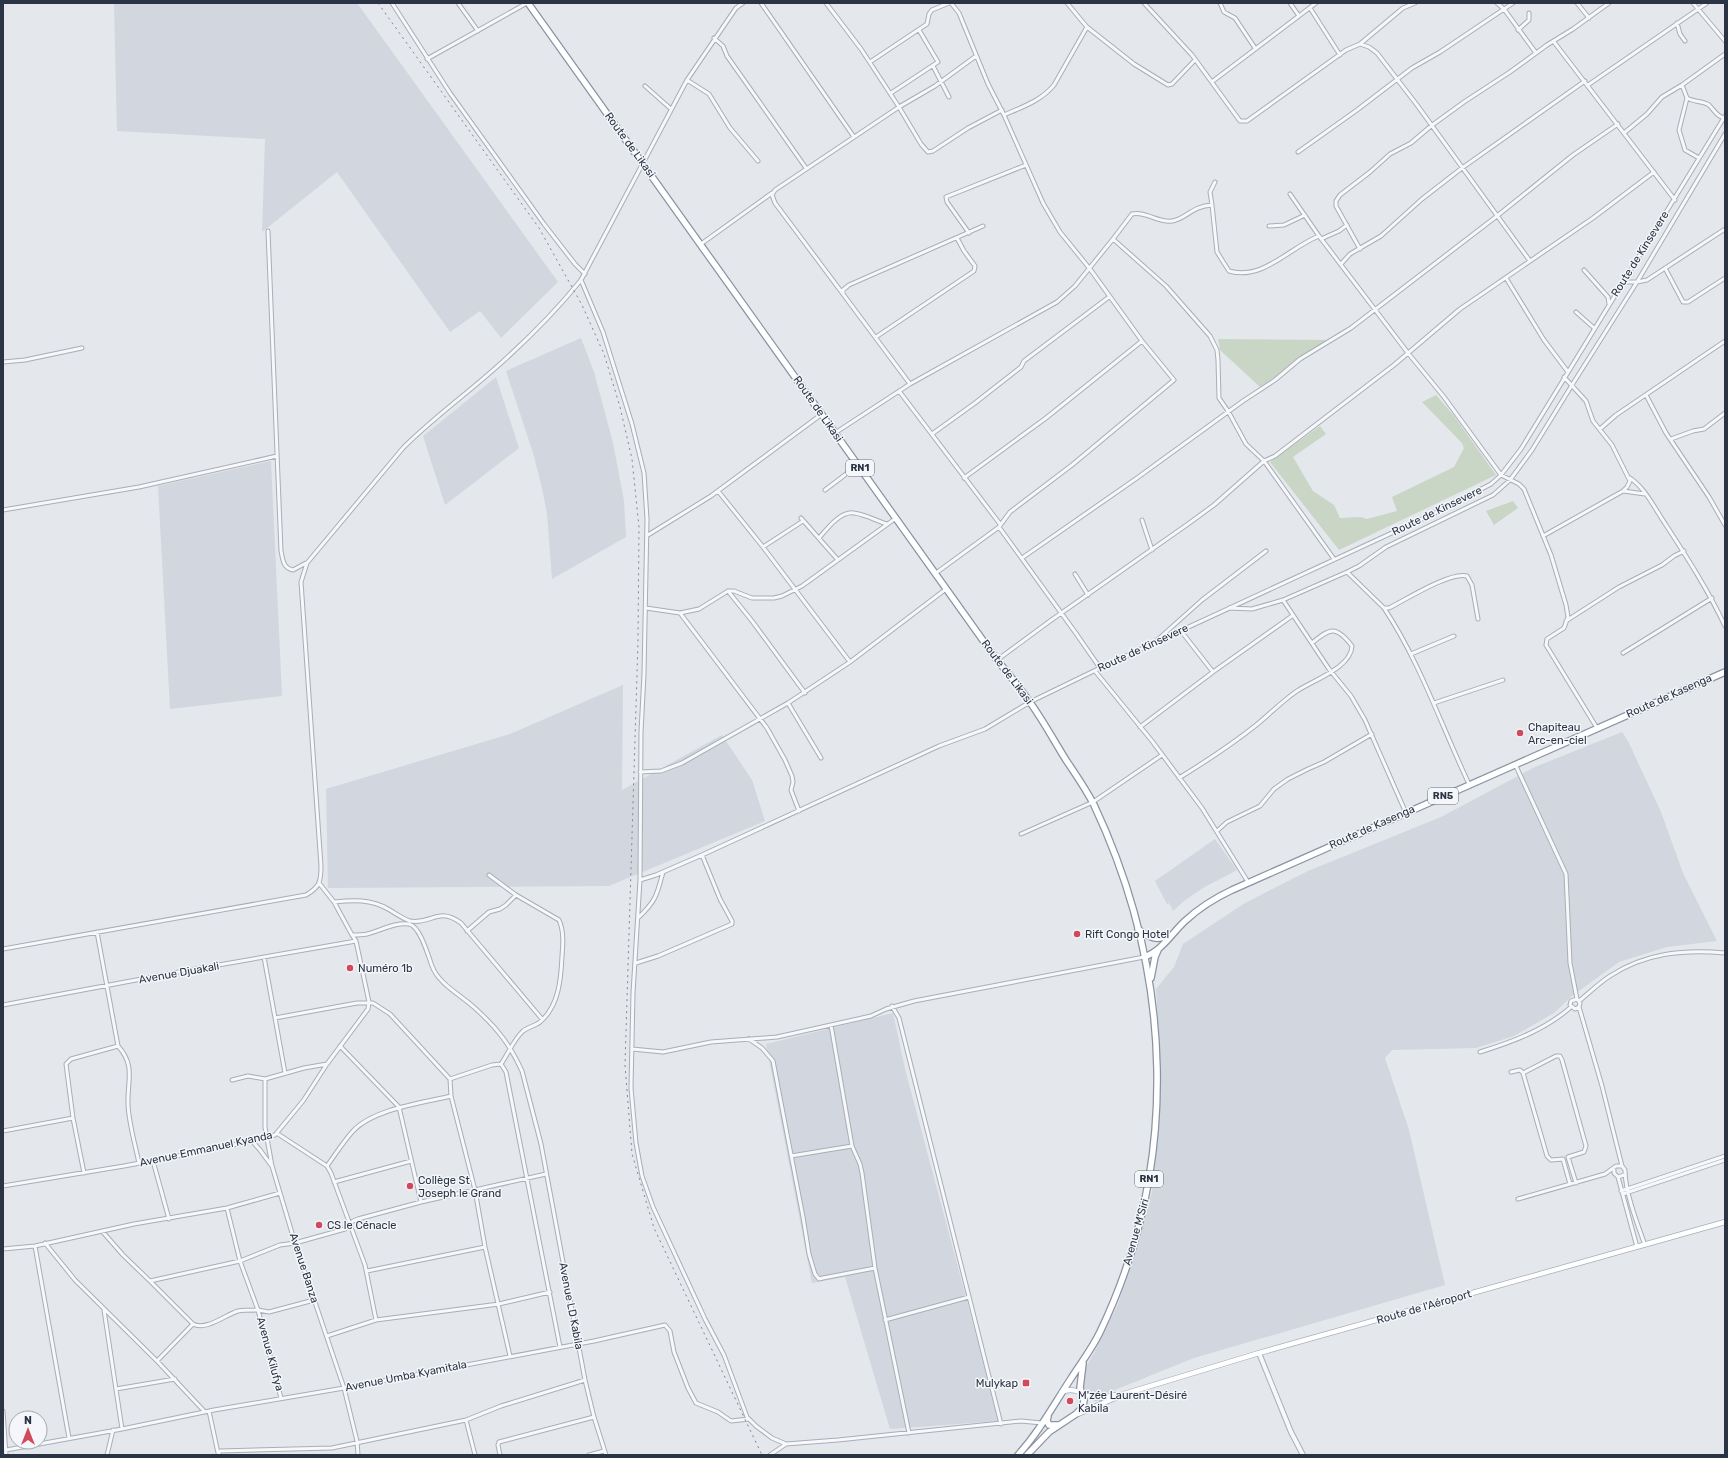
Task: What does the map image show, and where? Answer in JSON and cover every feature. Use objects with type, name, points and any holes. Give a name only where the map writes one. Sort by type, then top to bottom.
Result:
[{"type":"highway","name":"Route de Likasi","points":[[528,3],[997,660],[1030,702],[1093,802],[1124,878],[1144,957]]},
{"type":"highway","name":"Route de Kasenga","points":[[1144,957],[1158,950],[1185,921],[1208,903],[1248,882],[1725,672]]},
{"type":"highway","points":[[1138,929],[1151,938],[1163,939],[1171,936]]},
{"type":"highway","points":[[1150,987],[1153,962],[1158,950]]},
{"type":"highway","name":"Avenue M'Siri","points":[[1018,1455],[1029,1444],[1100,1333],[1122,1278],[1135,1237],[1148,1185],[1156,1126],[1158,1073],[1156,1027],[1144,957]]},
{"type":"highway","name":"RN1","points":[[1076,1414],[1083,1407],[1084,1403],[1080,1382],[1084,1360]]},
{"type":"highway","points":[[1049,1414],[1047,1422],[1049,1425],[1055,1426],[1061,1424]]},
{"type":"highway","points":[[1027,1455],[1050,1432],[1076,1414]]},
{"type":"main road","name":"Route de l'Aéroport","points":[[1076,1414],[1124,1394],[1259,1353],[1725,1222]]},
{"type":"main road","name":"Route de l'Aéroport","points":[[1062,1393],[1072,1390],[1088,1396],[1100,1398],[1124,1394]]},
{"type":"street","points":[[392,3],[450,93],[544,224],[575,264],[585,274]]},
{"type":"street","points":[[458,3],[478,31]]},
{"type":"street","points":[[427,59],[528,3]]},
{"type":"street","points":[[3,949],[306,895],[313,891],[319,884],[321,866],[301,582],[307,563],[402,448],[418,432],[499,365],[527,339],[564,302],[581,280],[687,80],[739,3]]},
{"type":"street","points":[[736,8],[743,3]]},
{"type":"street","points":[[761,3],[854,137]]},
{"type":"street","points":[[826,3],[870,62],[928,152],[933,151],[968,128],[1002,110]]},
{"type":"street","points":[[870,62],[928,23],[928,17],[932,10],[950,3],[959,13],[988,84],[1002,110],[1043,203],[1057,226],[1090,268],[1109,297],[1174,380],[1072,465],[1010,512],[1000,526],[936,573]]},
{"type":"street","points":[[1067,3],[1087,27],[1134,64],[1168,85],[1172,84],[1195,60]]},
{"type":"street","points":[[1144,3],[1192,55],[1213,81],[1240,120],[1245,122],[1350,48],[1360,44],[1380,29],[1403,8],[1415,3]]},
{"type":"street","points":[[1220,3],[1224,12],[1235,18],[1255,48]]},
{"type":"street","points":[[1290,3],[1299,16]]},
{"type":"street","points":[[1213,81],[1316,3]]},
{"type":"street","points":[[1497,3],[1504,9],[1536,53]]},
{"type":"street","points":[[1298,152],[1332,129],[1422,61],[1440,52],[1513,3]]},
{"type":"street","points":[[1577,3],[1589,18]]},
{"type":"street","points":[[1360,250],[1336,206],[1336,201],[1340,195],[1377,167],[1390,154],[1411,143],[1431,126],[1464,102],[1609,3]]},
{"type":"street","points":[[1693,3],[1725,42]]},
{"type":"street","points":[[1588,85],[1706,3]]},
{"type":"street","points":[[1310,8],[1340,55]]},
{"type":"street","points":[[1518,30],[1529,20],[1529,13]]},
{"type":"street","points":[[1677,23],[1680,34],[1685,41]]},
{"type":"street","points":[[1004,115],[1037,100],[1047,93],[1054,85],[1087,27]]},
{"type":"street","points":[[891,94],[933,66],[938,61],[919,30]]},
{"type":"street","points":[[714,38],[723,46],[727,56],[806,168]]},
{"type":"street","points":[[1554,42],[1675,200]]},
{"type":"street","points":[[1360,44],[1369,47],[1377,53],[1417,105],[1530,261]]},
{"type":"street","points":[[1624,132],[1647,114],[1662,97],[1682,85],[1725,54]]},
{"type":"street","points":[[701,244],[782,184],[941,81],[976,56]]},
{"type":"street","points":[[933,66],[949,98]]},
{"type":"street","points":[[687,80],[709,94],[730,128],[758,161]]},
{"type":"street","points":[[1341,264],[1347,256],[1360,250],[1381,236],[1422,199],[1462,168],[1585,81]]},
{"type":"street","points":[[1682,85],[1687,98],[1679,133],[1685,150],[1699,158]]},
{"type":"street","points":[[645,86],[671,109]]},
{"type":"street","points":[[1687,98],[1692,101],[1708,104],[1720,116],[1723,118],[1725,117]]},
{"type":"street","name":"Route de Kinsevere","points":[[640,880],[664,872],[702,855],[939,746],[985,729],[1030,702],[1100,668],[1227,608],[1442,510],[1484,489],[1501,475],[1520,449],[1725,117]]},
{"type":"street","points":[[1022,558],[1137,478],[1228,411],[1270,384],[1300,359],[1350,328],[1498,216],[1573,155],[1618,124]]},
{"type":"street","points":[[1227,608],[1252,609],[1283,600],[1347,572],[1359,566],[1386,547],[1493,495],[1510,480],[1532,450],[1637,282],[1725,134]]},
{"type":"street","points":[[969,232],[947,202],[946,197],[1026,165]]},
{"type":"street","points":[[997,660],[1214,505],[1264,461],[1275,456],[1321,422],[1408,353],[1460,308],[1593,218],[1654,172]]},
{"type":"street","points":[[1215,182],[1210,192],[1217,252],[1229,272],[1235,273],[1265,268],[1304,243],[1319,236]]},
{"type":"street","points":[[773,192],[773,199],[776,205],[910,384]]},
{"type":"street","points":[[1290,194],[1321,239],[1408,353],[1444,397],[1501,475],[1519,484],[1524,489],[1551,555],[1568,612],[1564,628],[1547,639],[1546,645],[1597,728]]},
{"type":"street","points":[[835,433],[910,384],[1057,302],[1075,286],[1132,214],[1144,214],[1168,221],[1174,221],[1198,207],[1212,205]]},
{"type":"street","points":[[1269,226],[1284,225],[1304,215]]},
{"type":"street","points":[[1321,239],[1339,231],[1347,225]]},
{"type":"street","points":[[843,294],[845,287],[849,285],[983,226]]},
{"type":"street","points":[[1622,282],[1647,280],[1725,229]]},
{"type":"street","points":[[268,231],[282,559],[288,569],[293,570],[307,563]]},
{"type":"street","points":[[876,337],[974,271],[975,266],[961,247],[957,238]]},
{"type":"street","points":[[1113,239],[1166,286],[1210,336],[1217,350],[1219,398],[1246,444],[1264,461],[1334,560]]},
{"type":"street","points":[[1666,268],[1683,302],[1688,302],[1725,278]]},
{"type":"street","points":[[1584,270],[1608,297],[1609,304]]},
{"type":"street","points":[[1506,278],[1544,340],[1568,372]]},
{"type":"street","points":[[581,280],[603,332],[632,424],[644,474],[648,535],[640,772],[640,880],[633,993],[631,1088],[633,1120],[642,1176],[658,1219],[705,1319],[724,1355],[749,1419],[772,1438],[786,1444],[1021,1421],[1042,1423]]},
{"type":"street","points":[[932,434],[975,403],[1021,367],[1024,361],[1109,297]]},
{"type":"street","points":[[1576,312],[1594,328]]},
{"type":"street","points":[[964,478],[1051,414],[1142,341]]},
{"type":"street","points":[[1600,429],[1616,415],[1725,341]]},
{"type":"street","points":[[3,362],[25,360],[82,348]]},
{"type":"street","points":[[1564,377],[1586,401],[1593,422],[1612,445],[1630,478],[1645,494],[1684,551],[1712,598],[1725,626]]},
{"type":"street","points":[[899,391],[1000,526],[1100,668]]},
{"type":"street","points":[[1646,395],[1671,439],[1709,497],[1725,525]]},
{"type":"street","points":[[648,535],[692,509],[718,491],[822,414]]},
{"type":"street","points":[[1671,439],[1693,430],[1704,429],[1725,414]]},
{"type":"street","points":[[3,510],[139,487],[277,456]]},
{"type":"street","points":[[825,490],[858,465]]},
{"type":"street","points":[[1543,536],[1623,491],[1629,484],[1630,478]]},
{"type":"street","points":[[718,491],[763,547],[850,662]]},
{"type":"street","points":[[1623,491],[1645,494]]},
{"type":"street","points":[[819,538],[834,522],[845,514],[853,512],[887,524]]},
{"type":"street","points":[[646,608],[680,613],[702,608],[728,591],[734,591],[752,598],[765,599],[782,596],[795,590],[896,518]]},
{"type":"street","points":[[763,547],[802,520],[838,560]]},
{"type":"street","points":[[1142,520],[1152,550]]},
{"type":"street","points":[[1153,644],[1192,608],[1266,551]]},
{"type":"street","points":[[1566,621],[1619,587],[1662,566],[1674,556],[1684,551]]},
{"type":"street","points":[[1347,572],[1384,608],[1399,631],[1434,703],[1445,734],[1469,784]]},
{"type":"street","points":[[1075,574],[1088,595]]},
{"type":"street","points":[[1384,608],[1389,608],[1438,583],[1464,575],[1467,576],[1472,585],[1478,618]]},
{"type":"street","points":[[640,772],[662,771],[682,763],[729,735],[760,720],[805,693],[850,662],[947,589]]},
{"type":"street","points":[[728,591],[805,693]]},
{"type":"street","points":[[1623,653],[1712,598]]},
{"type":"street","points":[[1283,600],[1292,616],[1355,703],[1372,734],[1406,813]]},
{"type":"street","points":[[680,613],[776,743],[792,776],[794,782],[791,790],[799,811]]},
{"type":"street","points":[[1140,727],[1213,672],[1292,616]]},
{"type":"street","points":[[1179,778],[1241,737],[1298,691],[1332,672],[1352,652],[1352,646],[1339,631],[1332,630],[1325,632],[1312,643]]},
{"type":"street","points":[[1181,631],[1213,672]]},
{"type":"street","points":[[1411,654],[1454,636]]},
{"type":"street","points":[[1095,671],[1202,808],[1248,882]]},
{"type":"street","points":[[1434,703],[1503,680]]},
{"type":"street","points":[[788,703],[821,758]]},
{"type":"street","points":[[1217,831],[1227,822],[1260,806],[1280,784],[1324,762],[1372,734]]},
{"type":"street","points":[[1021,834],[1093,802],[1162,755]]},
{"type":"street","points":[[1515,764],[1566,874],[1570,963],[1579,1007],[1602,1086],[1622,1166],[1625,1170],[1624,1175],[1628,1190],[1645,1245]]},
{"type":"street","points":[[636,963],[658,956],[732,924],[732,920],[715,887],[702,855]]},
{"type":"street","points":[[638,918],[651,906],[655,899],[664,872]]},
{"type":"street","points":[[450,1079],[492,1065],[502,1064],[523,1031],[542,1019],[558,993],[562,969],[562,930],[559,920],[516,895],[489,875]]},
{"type":"street","points":[[319,884],[334,902],[356,941],[369,1002]]},
{"type":"street","points":[[467,931],[489,912],[500,909],[516,895]]},
{"type":"street","points":[[334,902],[361,900],[386,908],[410,923]]},
{"type":"street","points":[[352,936],[367,934],[381,929],[439,916],[453,918],[461,923],[542,1019]]},
{"type":"street","name":"Avenue LD Kabila","points":[[410,923],[420,935],[434,972],[495,1027],[504,1038],[522,1071],[541,1144],[585,1380],[605,1453]]},
{"type":"street","points":[[97,932],[118,1046],[125,1054],[129,1068],[128,1105],[139,1163]]},
{"type":"street","name":"Avenue Djuakali","points":[[3,1005],[356,941]]},
{"type":"street","points":[[1480,1052],[1510,1042],[1541,1028],[1561,1016],[1571,1007],[1571,1001],[1578,1000],[1610,976],[1640,961],[1662,954],[1698,950],[1725,953]]},
{"type":"street","points":[[264,957],[285,1073]]},
{"type":"street","points":[[632,1049],[663,1052],[694,1045],[777,1036],[871,1016],[892,1006],[914,1001],[1144,957]]},
{"type":"street","points":[[275,1018],[369,1002],[390,1014],[450,1079],[450,1096],[474,1190],[485,1247],[510,1356]]},
{"type":"street","name":"Avenue Emmanuel Kyanda","points":[[3,1186],[139,1163],[267,1138],[278,1134],[368,1009],[369,1002]]},
{"type":"street","points":[[892,1006],[899,1018],[1001,1424]]},
{"type":"street","points":[[1571,1007],[1574,1009],[1579,1007]]},
{"type":"street","points":[[831,1025],[852,1146],[860,1164],[862,1173],[875,1268],[908,1433]]},
{"type":"street","points":[[749,1039],[762,1048],[773,1061],[809,1254],[817,1277],[823,1278],[875,1268]]},
{"type":"street","points":[[84,1173],[73,1118],[66,1068],[68,1061],[71,1059],[118,1046]]},
{"type":"street","points":[[340,1046],[399,1107],[421,1202]]},
{"type":"street","points":[[1511,1072],[1520,1070],[1523,1073],[1547,1156],[1551,1160],[1563,1159],[1584,1152],[1586,1146],[1560,1056],[1556,1056],[1523,1073]]},
{"type":"street","points":[[232,1080],[248,1076],[264,1079],[304,1068],[327,1064]]},
{"type":"street","name":"Avenue LD Kabila","points":[[502,1064],[506,1072],[528,1178],[560,1347]]},
{"type":"street","name":"Avenue Banza","points":[[264,1079],[266,1096],[264,1116],[272,1166],[295,1243],[344,1388],[357,1441],[358,1455]]},
{"type":"street","points":[[327,1166],[353,1131],[358,1126],[370,1119],[399,1107],[450,1096]]},
{"type":"street","points":[[3,1131],[73,1118]]},
{"type":"street","points":[[278,1134],[327,1166],[367,1271],[376,1320]]},
{"type":"street","points":[[252,1141],[272,1166]]},
{"type":"street","points":[[791,1156],[852,1146]]},
{"type":"street","points":[[1622,1192],[1664,1176],[1725,1156]]},
{"type":"street","points":[[1568,1157],[1576,1183]]},
{"type":"street","points":[[1563,1159],[1570,1184]]},
{"type":"street","points":[[153,1160],[169,1219]]},
{"type":"street","points":[[1628,1190],[1665,1180],[1725,1160]]},
{"type":"street","points":[[334,1182],[411,1161]]},
{"type":"street","points":[[1518,1200],[1605,1174],[1618,1166],[1622,1166]]},
{"type":"street","points":[[1614,1169],[1638,1247]]},
{"type":"street","points":[[150,1281],[240,1261],[280,1245],[295,1243],[345,1229],[353,1221],[358,1219],[421,1202],[546,1174]]},
{"type":"street","points":[[1605,1174],[1617,1176],[1624,1175]]},
{"type":"street","points":[[1664,1176],[1665,1180]]},
{"type":"street","points":[[3,1249],[35,1246],[102,1231],[227,1208],[280,1193]]},
{"type":"street","name":"Avenue Kilufya","points":[[227,1208],[240,1261],[258,1310],[281,1398]]},
{"type":"street","points":[[102,1231],[123,1255],[193,1324],[204,1326],[239,1311],[258,1310],[269,1312],[314,1300]]},
{"type":"street","points":[[45,1243],[66,1270],[104,1310],[207,1412],[218,1454],[328,1448],[466,1420],[501,1406],[585,1380]]},
{"type":"street","points":[[35,1246],[69,1438]]},
{"type":"street","points":[[367,1271],[485,1247]]},
{"type":"street","points":[[327,1336],[376,1320],[499,1304],[550,1292]]},
{"type":"street","points":[[885,1320],[969,1297]]},
{"type":"street","points":[[104,1310],[122,1429]]},
{"type":"street","points":[[157,1361],[193,1324]]},
{"type":"street","name":"Avenue Umba Kyamitala","points":[[6,1450],[578,1344],[665,1325],[670,1331],[674,1352],[687,1386],[696,1403],[718,1412],[732,1421],[749,1419]]},
{"type":"street","points":[[1259,1353],[1291,1432],[1303,1455]]},
{"type":"street","points":[[116,1388],[175,1379]]},
{"type":"street","points":[[3,1411],[6,1455]]},
{"type":"street","points":[[500,1455],[498,1445],[499,1442],[594,1417]]},
{"type":"street","points":[[466,1420],[475,1455]]},
{"type":"street","points":[[107,1455],[113,1430]]},
{"type":"street","points":[[770,1455],[786,1444]]},
{"type":"street","points":[[589,1455],[605,1453]]},
{"type":"shaded area","points":[[114,3],[357,3],[558,282],[501,338],[480,311],[450,332],[337,172],[262,232],[265,139],[117,131]]},
{"type":"shaded area","points":[[581,338],[594,372],[613,443],[624,501],[626,537],[552,579],[547,514],[542,488],[533,453],[506,371]]},
{"type":"shaded area","points":[[496,377],[519,448],[445,505],[423,436]]},
{"type":"shaded area","points":[[271,461],[282,696],[170,709],[158,486]]},
{"type":"shaded area","points":[[623,685],[622,790],[722,735],[752,780],[765,821],[609,886],[328,888],[326,789],[510,734]]},
{"type":"shaded area","points":[[1622,732],[1628,741],[1661,812],[1683,873],[1717,941],[1667,947],[1619,962],[1572,996],[1554,1013],[1514,1036],[1476,1048],[1392,1050],[1385,1058],[1409,1130],[1445,1285],[1194,1358],[1100,1396],[1089,1394],[1083,1388],[1081,1380],[1083,1372],[1118,1304],[1135,1253],[1152,1192],[1161,1074],[1156,989],[1174,967],[1183,944],[1245,903],[1308,871],[1441,817],[1535,767]]},
{"type":"shaded area","points":[[1215,839],[1237,870],[1203,888],[1184,901],[1173,911],[1169,903],[1167,904],[1155,881]]},
{"type":"shaded area","points":[[893,1013],[905,1069],[999,1421],[890,1429],[845,1277],[812,1283],[766,1044]]},
{"type":"green space","points":[[1218,339],[1331,340],[1260,387],[1220,350]]},
{"type":"green space","points":[[1436,395],[1454,416],[1496,475],[1339,550],[1270,462],[1320,426],[1326,434],[1293,457],[1313,491],[1334,505],[1340,518],[1360,517],[1367,519],[1397,511],[1392,497],[1454,467],[1464,448],[1462,443],[1422,402]]},
{"type":"green space","points":[[1513,501],[1518,508],[1494,525],[1486,511]]},
{"type":"railway","points":[[378,3],[539,228],[582,305],[604,354],[620,407],[632,459],[639,527],[638,641],[625,1065],[632,1154],[654,1228],[762,1455]]},
{"type":"place","name":"Chapiteau Arc-en-ciel","points":[[1520,733]]},
{"type":"place","name":"Rift Congo Hotel","points":[[1077,934]]},
{"type":"place","name":"Numéro 1b","points":[[350,968]]},
{"type":"place","name":"Collège St Joseph le Grand","points":[[410,1186]]},
{"type":"place","name":"CS le Cénacle","points":[[319,1225]]},
{"type":"place","name":"Mulykap","points":[[1026,1383]]},
{"type":"place","name":"M'zée Laurent-Désiré Kabila","points":[[1070,1401]]}]
